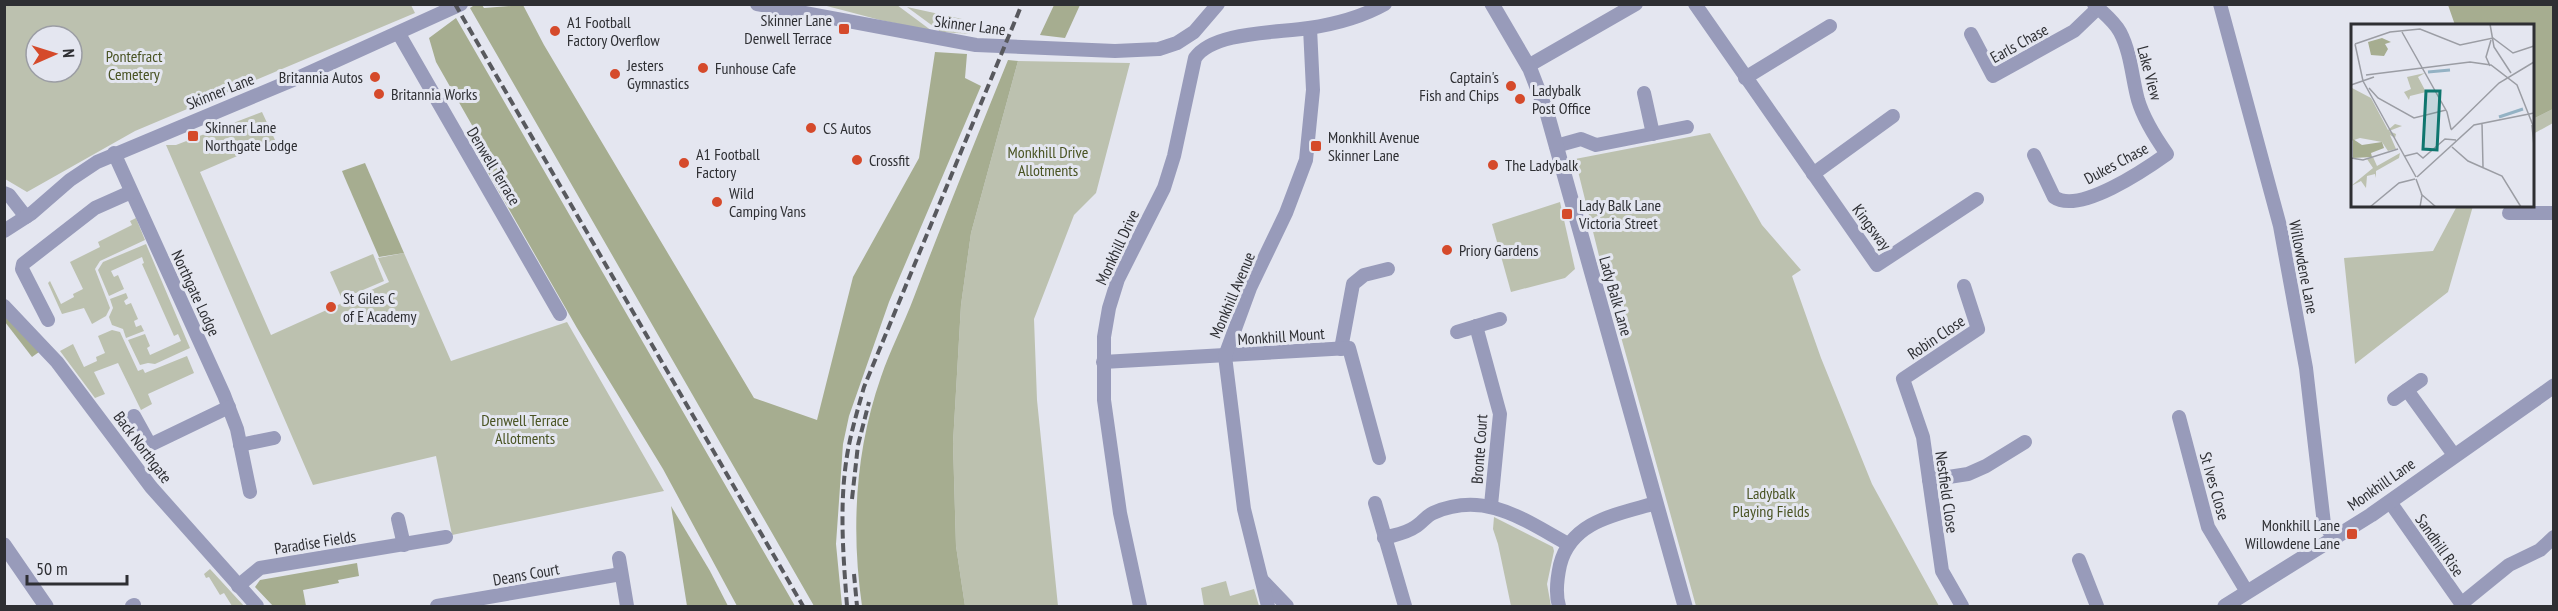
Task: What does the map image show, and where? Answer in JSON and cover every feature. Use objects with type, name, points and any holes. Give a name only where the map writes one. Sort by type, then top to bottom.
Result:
[{"type":"street","name":"Skinner Lane","points":[[4,231],[26,217],[70,180],[114,153],[399,34],[461,4]]},
{"type":"street","name":"Skinner Lane","points":[[757,4],[976,45],[1128,51],[1159,49],[1181,41],[1194,32],[1218,4]]},
{"type":"street","points":[[1310,28],[1349,19],[1385,4]]},
{"type":"street","name":"Lady Balk Lane","points":[[1492,4],[1528,66],[1541,95],[1685,606]]},
{"type":"street","points":[[1528,66],[1636,4]]},
{"type":"street","name":"Kingsway","points":[[1695,4],[1877,265],[1977,199]]},
{"type":"street","name":"Willowdene Lane","points":[[2220,4],[2280,226],[2306,368],[2324,524],[2334,538]]},
{"type":"street","name":"Earls Chase","points":[[1971,34],[1993,76],[2074,31],[2096,6]]},
{"type":"street","name":"Lake View","points":[[2096,6],[2114,23],[2120,33],[2127,49],[2139,102],[2152,133],[2168,154]]},
{"type":"street","points":[[1745,78],[1830,26]]},
{"type":"street","name":"Monkhill Drive","points":[[1140,606],[1119,513],[1104,400],[1104,337],[1112,294],[1130,253],[1164,188],[1185,116],[1192,67],[1201,50],[1224,40],[1310,28]]},
{"type":"street","name":"Monkhill Avenue","points":[[1268,606],[1244,509],[1225,356],[1250,288],[1286,213],[1306,160],[1313,90],[1310,28]]},
{"type":"street","name":"Denwell Terrace","points":[[399,34],[560,314]]},
{"type":"street","points":[[1644,93],[1653,134]]},
{"type":"street","points":[[1813,174],[1893,116]]},
{"type":"street","points":[[1556,146],[1581,139],[1596,145],[1687,127]]},
{"type":"street","name":"Northgate Lodge","points":[[114,153],[229,407],[250,492]]},
{"type":"street","name":"Dukes Chase","points":[[2034,155],[2054,196],[2066,202],[2088,198],[2145,169],[2168,154]]},
{"type":"street","points":[[48,320],[22,269],[22,264],[95,208],[131,192]]},
{"type":"street","points":[[7,194],[26,217]]},
{"type":"street","points":[[2509,213],[2525,209],[2553,213]]},
{"type":"street","points":[[1341,349],[1353,284],[1364,275],[1388,269]]},
{"type":"street","name":"Robin Close","points":[[1904,378],[1978,329],[1964,286]]},
{"type":"street","name":"Back Northgate","points":[[4,306],[57,362],[139,472],[257,606]]},
{"type":"street","points":[[1457,332],[1500,320]]},
{"type":"street","name":"Bronte Court","points":[[1476,326],[1500,414],[1491,505]]},
{"type":"street","name":"Monkhill Mount","points":[[1103,362],[1348,348],[1379,458]]},
{"type":"street","name":"Nestfield Close","points":[[1904,378],[1923,437],[1942,572],[1962,606]]},
{"type":"street","points":[[2394,399],[2421,380]]},
{"type":"street","name":"Monkhill Lane","points":[[2225,606],[2390,502],[2553,386]]},
{"type":"street","points":[[2407,390],[2454,456]]},
{"type":"street","points":[[134,416],[150,445],[229,407]]},
{"type":"street","name":"St Ives Close","points":[[2179,417],[2208,527],[2247,592]]},
{"type":"street","points":[[240,445],[274,438]]},
{"type":"street","points":[[1929,480],[1968,474],[1986,466],[2025,442]]},
{"type":"street","name":"Sandhill Rise","points":[[2390,502],[2462,605]]},
{"type":"street","points":[[1375,503],[1405,606]]},
{"type":"street","points":[[1559,606],[1557,579],[1568,544],[1575,536],[1596,521],[1656,503]]},
{"type":"street","points":[[1384,538],[1413,529],[1430,514],[1439,510],[1476,504],[1491,505],[1513,513],[1568,544]]},
{"type":"street","points":[[398,519],[404,544]]},
{"type":"street","name":"Paradise Fields","points":[[238,586],[260,568],[446,537]]},
{"type":"street","points":[[2462,605],[2509,566],[2540,550],[2553,537]]},
{"type":"street","points":[[4,545],[46,606]]},
{"type":"street","points":[[619,558],[627,606]]},
{"type":"street","points":[[2079,560],[2097,606]]},
{"type":"street","name":"Deans Court","points":[[437,606],[621,574]]},
{"type":"street","points":[[1260,579],[1287,606]]},
{"type":"green space","points":[[476,4],[484,8],[523,5],[544,45],[754,398],[817,420],[853,277],[919,158],[935,52],[967,54],[965,78],[981,86],[889,302],[849,416],[843,444],[836,544],[842,606],[814,606],[470,8]]},
{"type":"green space","name":"Pontefract Cemetery","points":[[5,5],[411,5],[415,13],[135,131],[27,192],[5,179]]},
{"type":"green space","points":[[823,5],[897,5],[932,31],[880,20]]},
{"type":"green space","points":[[1054,5],[1080,5],[1065,38],[1040,35]]},
{"type":"green space","points":[[2448,5],[2553,5],[2553,109],[2534,118],[2534,24],[2455,24]]},
{"type":"green space","points":[[907,7],[962,19],[974,28],[973,34],[941,32]]},
{"type":"green space","points":[[456,18],[795,606],[737,606],[663,469],[577,328],[466,133],[473,127],[436,62],[429,38]]},
{"type":"green space","points":[[1008,60],[1018,61],[971,233],[961,305],[953,443],[956,546],[965,606],[862,606],[856,520],[861,462],[872,405],[885,367]]},
{"type":"green space","name":"Monkhill Drive Allotments","points":[[1018,61],[1130,63],[1096,193],[1074,215],[1034,319],[1037,400],[1058,606],[965,606],[956,546],[953,443],[961,305],[971,233]]},
{"type":"green space","points":[[2553,109],[2553,123],[2534,133],[2534,118]]},
{"type":"green space","name":"Denwell Terrace Allotments","points":[[262,112],[275,140],[200,172],[271,335],[389,282],[378,258],[404,253],[451,361],[567,322],[664,491],[452,535],[436,456],[313,485],[166,145],[176,145]]},
{"type":"green space","name":"Ladybalk Playing Fields","points":[[1710,133],[1762,225],[1801,270],[1792,276],[1821,358],[1872,484],[1939,606],[1696,606],[1604,276],[1575,159]]},
{"type":"green space","points":[[365,163],[404,253],[379,257],[342,171]]},
{"type":"green space","points":[[1560,202],[1575,269],[1565,278],[1511,292],[1492,224]]},
{"type":"green space","points":[[2456,207],[2473,207],[2448,292],[2355,364],[2344,258],[2433,251]]},
{"type":"green space","points":[[136,218],[145,240],[100,261],[95,269],[110,308],[106,316],[92,324],[84,308],[62,314],[48,283],[50,281],[61,304],[74,297],[73,294],[83,289],[70,262],[100,247],[98,242],[132,225],[130,221]]},
{"type":"green space","points":[[146,244],[190,348],[155,364],[140,365],[128,340],[145,334],[150,346],[147,348],[150,355],[181,341],[178,334],[174,336],[142,264],[144,263],[142,257],[111,271],[114,277],[118,275],[124,289],[109,296],[98,270],[103,262]]},
{"type":"green space","points":[[373,254],[384,281],[342,299],[330,272]]},
{"type":"green space","points":[[126,293],[128,298],[124,301],[126,305],[131,303],[138,319],[134,321],[136,327],[141,325],[144,331],[126,338],[123,329],[112,325],[109,317],[113,308],[110,299]]},
{"type":"green space","points":[[4,314],[39,352],[32,357],[5,322]]},
{"type":"green space","points":[[112,330],[120,332],[138,371],[143,369],[145,373],[187,356],[194,373],[148,394],[152,404],[141,410],[118,363],[94,372],[105,394],[95,398],[60,351],[73,344],[84,367],[97,361],[96,357],[105,353],[98,336]]},
{"type":"green space","points":[[671,506],[710,571],[728,606],[687,606]]},
{"type":"green space","points":[[1494,517],[1553,547],[1547,584],[1551,606],[1511,606],[1493,529]]},
{"type":"green space","points":[[357,563],[359,576],[338,580],[339,583],[303,590],[306,606],[273,606],[255,587],[260,580]]},
{"type":"green space","points":[[210,569],[244,606],[232,606],[224,593],[220,595],[209,577],[206,578],[204,574]]},
{"type":"green space","points":[[1226,581],[1230,596],[1254,589],[1259,606],[1204,606],[1201,588]]},
{"type":"railway","points":[[455,4],[803,606]]},
{"type":"railway","points":[[847,606],[842,523],[844,482],[850,440],[864,387],[1022,4]]},
{"type":"railway","points":[[852,499],[858,445],[869,402]]},
{"type":"railway","points":[[854,574],[857,606]]},
{"type":"place","name":"Skinner Lane Denwell Terrace","points":[[844,29]]},
{"type":"place","name":"A1 Football Factory Overflow","points":[[555,31]]},
{"type":"place","name":"Funhouse Cafe","points":[[703,68]]},
{"type":"place","name":"Jesters Gymnastics","points":[[615,74]]},
{"type":"place","name":"Britannia Autos","points":[[375,77]]},
{"type":"place","name":"Captain's Fish and Chips","points":[[1511,86]]},
{"type":"place","name":"Britannia Works","points":[[379,94]]},
{"type":"place","name":"Ladybalk Post Office","points":[[1520,99]]},
{"type":"place","name":"CS Autos","points":[[811,128]]},
{"type":"place","name":"Skinner Lane Northgate Lodge","points":[[193,136]]},
{"type":"place","name":"Monkhill Avenue Skinner Lane","points":[[1316,146]]},
{"type":"place","name":"Crossfit","points":[[857,160]]},
{"type":"place","name":"A1 Football Factory","points":[[684,163]]},
{"type":"place","name":"The Ladybalk","points":[[1493,165]]},
{"type":"place","name":"Wild Camping Vans","points":[[717,202]]},
{"type":"place","name":"Lady Balk Lane Victoria Street","points":[[1567,214]]},
{"type":"place","name":"Priory Gardens","points":[[1447,250]]},
{"type":"place","name":"St Giles C of E Academy","points":[[331,307]]},
{"type":"place","name":"Monkhill Lane Willowdene Lane","points":[[2352,534]]}]
